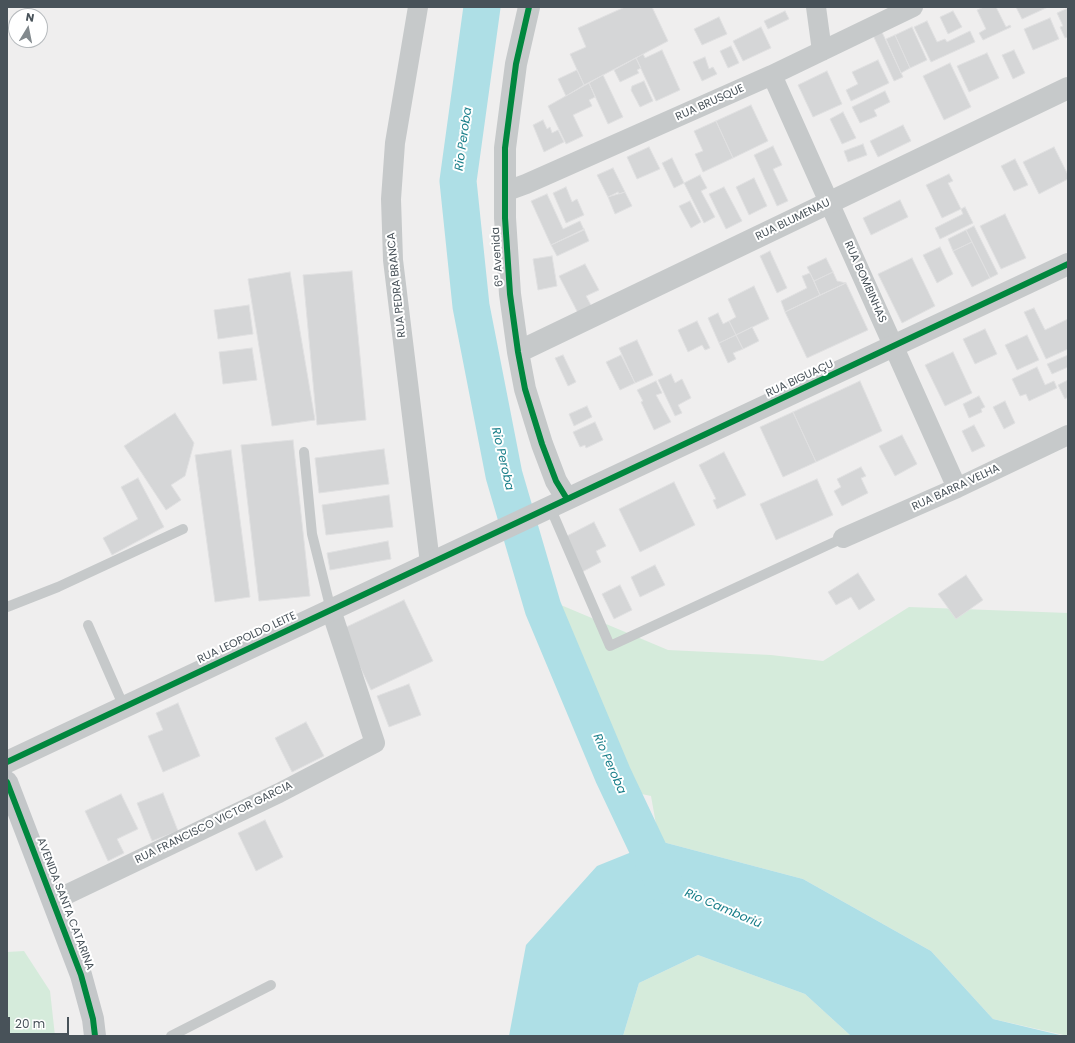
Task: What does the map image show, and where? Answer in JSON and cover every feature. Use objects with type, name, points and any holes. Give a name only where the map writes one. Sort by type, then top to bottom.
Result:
[{"type":"main road","name":"AVENIDA SANTA CATARINA","points":[[7,782],[81,975],[93,1019],[95,1036]]},
{"type":"street","name":"RUA PEDRA BRANCA","points":[[418,7],[395,143],[391,199],[393,260],[430,563]]},
{"type":"street","name":"6ª Avenida","points":[[529,7],[516,64],[508,116],[504,192],[510,294],[518,352],[525,389],[542,444],[556,481],[552,506]]},
{"type":"street","points":[[816,7],[822,51]]},
{"type":"street","name":"RUA BRUSQUE","points":[[504,192],[526,184],[772,76],[913,7]]},
{"type":"street","name":"RUA BOMBINHAS","points":[[772,76],[958,488]]},
{"type":"street","name":"RUA BLUMENAU","points":[[518,352],[1068,88]]},
{"type":"street","name":"RUA BIGUAÇU","points":[[496,533],[1068,264]]},
{"type":"street","name":"RUA BARRA VELHA","points":[[843,538],[958,488],[1068,435]]},
{"type":"street","name":"RUA LEOPOLDO LEITE","points":[[7,762],[496,533]]},
{"type":"street","name":"RUA FRANCISCO VICTOR GARCIA","points":[[53,901],[279,792],[376,743],[331,610]]},
{"type":"lane","points":[[304,452],[312,534],[331,610]]},
{"type":"lane","points":[[552,506],[610,646],[843,538]]},
{"type":"lane","points":[[7,607],[58,587],[183,529]]},
{"type":"lane","points":[[88,626],[124,707]]},
{"type":"lane","points":[[171,1036],[271,985]]},
{"type":"green space","points":[[556,603],[668,650],[771,655],[823,661],[909,607],[1068,613],[1068,1036],[993,1019],[931,951],[803,879],[659,841],[651,796],[623,790]]},
{"type":"green space","points":[[24,951],[50,991],[55,1036],[7,1036],[7,952]]},
{"type":"green space","points":[[698,955],[805,994],[851,1036],[623,1036],[639,983]]},
{"type":"water","name":"Rio Camboriú","points":[[659,841],[803,879],[931,951],[993,1019],[1064,1036],[851,1036],[805,994],[698,955],[639,983],[623,1036],[509,1036],[526,945],[597,866]]},
{"type":"building","points":[[625,7],[652,7],[668,41],[584,85],[570,54],[586,47],[578,28]]},
{"type":"building","points":[[984,7],[996,7],[1006,27],[1010,25],[1011,27],[983,40],[979,33],[986,29],[977,10]]},
{"type":"building","points":[[1016,7],[1048,7],[1022,19]]},
{"type":"building","points":[[1068,8],[1068,37],[1065,38],[1060,27],[1063,26],[1057,13]]},
{"type":"building","points":[[785,11],[789,19],[768,29],[764,21]]},
{"type":"building","points":[[953,11],[962,27],[948,34],[940,17]]},
{"type":"building","points":[[719,17],[727,34],[702,45],[694,29]]},
{"type":"building","points":[[1050,18],[1059,39],[1033,50],[1024,29]]},
{"type":"building","points":[[927,21],[937,42],[945,39],[947,42],[970,31],[975,42],[931,62],[914,27]]},
{"type":"building","points":[[761,27],[771,48],[743,61],[733,41]]},
{"type":"building","points":[[912,27],[927,60],[910,68],[895,35]]},
{"type":"building","points":[[880,28],[903,77],[894,81],[872,33]]},
{"type":"building","points":[[895,35],[910,68],[901,73],[886,39]]},
{"type":"building","points":[[731,46],[739,63],[728,68],[720,51]]},
{"type":"building","points":[[662,50],[680,90],[656,101],[636,58],[643,54],[645,58]]},
{"type":"building","points":[[1014,50],[1025,73],[1013,79],[1002,55]]},
{"type":"building","points":[[987,53],[999,78],[969,92],[957,66]]},
{"type":"building","points":[[705,57],[709,69],[713,67],[717,74],[702,81],[693,62]]},
{"type":"building","points":[[636,58],[641,68],[637,70],[639,73],[620,82],[614,70]]},
{"type":"building","points":[[878,60],[889,83],[851,101],[846,90],[858,84],[852,72]]},
{"type":"building","points":[[950,63],[971,107],[944,120],[923,76]]},
{"type":"building","points":[[577,70],[584,85],[566,96],[558,79]]},
{"type":"building","points":[[827,71],[842,104],[813,117],[798,85]]},
{"type":"building","points":[[603,75],[623,117],[608,124],[589,83]]},
{"type":"building","points":[[644,81],[653,101],[640,107],[631,90],[632,86]]},
{"type":"building","points":[[589,83],[595,97],[589,100],[592,106],[573,115],[583,136],[566,144],[548,106]]},
{"type":"building","points":[[885,91],[890,102],[874,110],[877,116],[860,123],[852,107]]},
{"type":"building","points":[[751,105],[768,141],[733,158],[716,121]]},
{"type":"building","points":[[843,112],[856,138],[842,144],[830,119]]},
{"type":"building","points":[[543,120],[547,129],[550,127],[552,133],[558,130],[564,142],[544,152],[533,125]]},
{"type":"building","points":[[716,121],[733,158],[703,172],[695,154],[703,151],[694,131]]},
{"type":"building","points":[[903,125],[911,141],[878,157],[870,141]]},
{"type":"building","points":[[863,144],[867,155],[848,162],[844,151]]},
{"type":"building","points":[[773,146],[782,165],[773,169],[788,201],[777,206],[754,155]]},
{"type":"building","points":[[649,147],[660,169],[637,179],[627,157]]},
{"type":"building","points":[[1054,147],[1068,175],[1068,179],[1039,194],[1023,162]]},
{"type":"building","points":[[672,158],[684,183],[674,188],[662,163]]},
{"type":"building","points":[[1015,159],[1028,185],[1014,191],[1001,166]]},
{"type":"building","points":[[613,168],[625,192],[608,197],[597,175]]},
{"type":"building","points":[[949,174],[953,181],[948,183],[961,209],[942,218],[926,185]]},
{"type":"building","points":[[700,175],[707,188],[701,191],[715,217],[704,223],[684,183]]},
{"type":"building","points":[[754,178],[767,206],[749,215],[736,187]]},
{"type":"building","points":[[566,187],[572,202],[577,199],[584,215],[566,223],[553,193]]},
{"type":"building","points":[[724,187],[742,221],[726,229],[709,194]]},
{"type":"building","points":[[618,192],[619,194],[625,192],[632,206],[615,214],[608,197]]},
{"type":"building","points":[[547,194],[563,229],[580,221],[584,230],[551,245],[531,201]]},
{"type":"building","points":[[900,200],[908,217],[871,235],[863,218]]},
{"type":"building","points":[[690,201],[701,222],[691,228],[679,206]]},
{"type":"building","points":[[965,207],[973,223],[940,239],[935,228],[963,214],[961,209]]},
{"type":"building","points":[[1005,214],[1026,258],[1001,269],[980,226]]},
{"type":"building","points":[[974,226],[998,274],[990,278],[966,230]]},
{"type":"building","points":[[584,229],[589,241],[557,256],[551,245]]},
{"type":"building","points":[[966,230],[972,242],[953,251],[948,239]]},
{"type":"building","points":[[972,242],[990,278],[972,287],[953,251]]},
{"type":"building","points":[[940,247],[953,274],[937,283],[923,255]]},
{"type":"building","points":[[770,251],[787,288],[777,293],[760,256]]},
{"type":"building","points":[[552,256],[557,286],[538,290],[533,259]]},
{"type":"building","points":[[826,258],[833,272],[814,281],[807,267]]},
{"type":"building","points":[[912,258],[935,306],[902,323],[878,274]]},
{"type":"building","points":[[585,264],[599,290],[586,296],[593,309],[579,315],[559,276]]},
{"type":"building","points":[[352,271],[366,420],[317,425],[303,275]]},
{"type":"building","points":[[290,272],[315,420],[272,426],[248,279]]},
{"type":"building","points":[[833,272],[837,281],[846,283],[820,295],[814,281]]},
{"type":"building","points":[[810,273],[820,295],[785,312],[781,301],[807,288],[802,276]]},
{"type":"building","points":[[846,283],[868,330],[807,358],[785,312]]},
{"type":"building","points":[[754,286],[769,319],[736,335],[729,321],[736,317],[728,299]]},
{"type":"building","points":[[249,305],[253,334],[218,339],[214,310]]},
{"type":"building","points":[[1034,308],[1045,330],[1068,319],[1068,349],[1046,359],[1024,312]]},
{"type":"building","points":[[718,313],[723,324],[729,321],[736,335],[719,343],[708,318]]},
{"type":"building","points":[[697,321],[710,348],[705,350],[702,345],[688,352],[678,330]]},
{"type":"building","points":[[752,327],[759,341],[743,349],[736,335]]},
{"type":"building","points":[[985,329],[997,354],[975,364],[963,339]]},
{"type":"building","points":[[736,335],[743,349],[733,353],[736,359],[728,363],[719,343]]},
{"type":"building","points":[[1027,335],[1039,360],[1017,370],[1005,345]]},
{"type":"building","points":[[637,340],[653,375],[635,383],[619,348]]},
{"type":"building","points":[[252,348],[257,380],[223,384],[219,352]]},
{"type":"building","points":[[953,352],[972,393],[945,406],[925,365]]},
{"type":"building","points":[[563,355],[576,382],[568,386],[555,358]]},
{"type":"building","points":[[621,355],[635,383],[620,390],[606,362]]},
{"type":"building","points":[[1068,355],[1068,367],[1052,374],[1047,364]]},
{"type":"building","points":[[1037,367],[1045,385],[1054,381],[1057,388],[1029,401],[1026,394],[1020,396],[1012,379]]},
{"type":"building","points":[[671,374],[675,383],[682,379],[691,398],[678,405],[682,413],[675,416],[658,380]]},
{"type":"building","points":[[1068,380],[1068,397],[1065,399],[1058,385]]},
{"type":"building","points":[[656,381],[662,393],[656,395],[671,422],[654,430],[641,402],[643,401],[637,390]]},
{"type":"building","points":[[860,381],[882,431],[816,462],[793,412]]},
{"type":"building","points":[[979,396],[985,407],[981,409],[982,412],[969,418],[963,404]]},
{"type":"building","points":[[1005,401],[1015,423],[1004,429],[993,407]]},
{"type":"building","points":[[587,406],[592,417],[574,426],[569,414]]},
{"type":"building","points":[[793,412],[816,462],[783,477],[760,427]]},
{"type":"building","points":[[175,413],[194,443],[185,476],[171,485],[181,500],[166,510],[124,446]]},
{"type":"building","points":[[595,422],[603,440],[586,448],[585,445],[580,447],[573,432]]},
{"type":"building","points":[[974,425],[985,446],[972,452],[962,431]]},
{"type":"building","points":[[902,435],[917,464],[895,476],[879,446]]},
{"type":"building","points":[[293,440],[310,596],[259,601],[241,445]]},
{"type":"building","points":[[384,449],[389,484],[319,493],[315,458]]},
{"type":"building","points":[[231,450],[250,597],[215,602],[195,455]]},
{"type":"building","points":[[724,452],[746,495],[717,509],[713,500],[716,499],[699,465]]},
{"type":"building","points":[[861,467],[866,476],[861,478],[868,493],[842,506],[834,491],[841,487],[837,479]]},
{"type":"building","points":[[138,478],[164,527],[112,555],[103,538],[138,519],[121,487]]},
{"type":"building","points":[[817,479],[833,515],[776,540],[760,504]]},
{"type":"building","points":[[674,482],[695,525],[640,552],[619,509]]},
{"type":"building","points":[[389,495],[393,527],[326,535],[322,505]]},
{"type":"building","points":[[594,522],[606,546],[596,551],[601,562],[582,572],[565,537]]},
{"type":"building","points":[[388,541],[391,559],[330,570],[327,553]]},
{"type":"building","points":[[655,565],[665,585],[640,597],[631,577]]},
{"type":"building","points":[[858,573],[875,600],[859,610],[851,597],[836,605],[828,592]]},
{"type":"building","points":[[966,575],[983,600],[956,619],[938,594]]},
{"type":"building","points":[[620,585],[632,610],[614,619],[602,594]]},
{"type":"building","points":[[404,600],[433,661],[371,690],[342,629]]},
{"type":"building","points":[[409,684],[421,715],[389,727],[377,696]]},
{"type":"building","points":[[178,703],[200,756],[163,772],[148,736],[163,730],[156,713]]},
{"type":"building","points":[[306,722],[324,756],[292,772],[275,738]]},
{"type":"building","points":[[163,793],[178,831],[152,841],[137,803]]},
{"type":"building","points":[[121,794],[138,829],[117,839],[124,853],[108,861],[85,811]]},
{"type":"building","points":[[265,820],[283,857],[256,871],[238,833]]},
{"type":"waterway","name":"Rio Peroba","points":[[482,7],[458,181],[471,306],[504,475],[543,608],[613,775],[665,885]]},
{"type":"cycle path","points":[[529,7],[516,64],[505,148],[505,218],[510,294],[525,389],[542,444],[556,481],[567,499]]},
{"type":"cycle path","points":[[7,762],[1068,264]]},
{"type":"cycle path","points":[[7,782],[81,975],[93,1019],[95,1036]]}]
